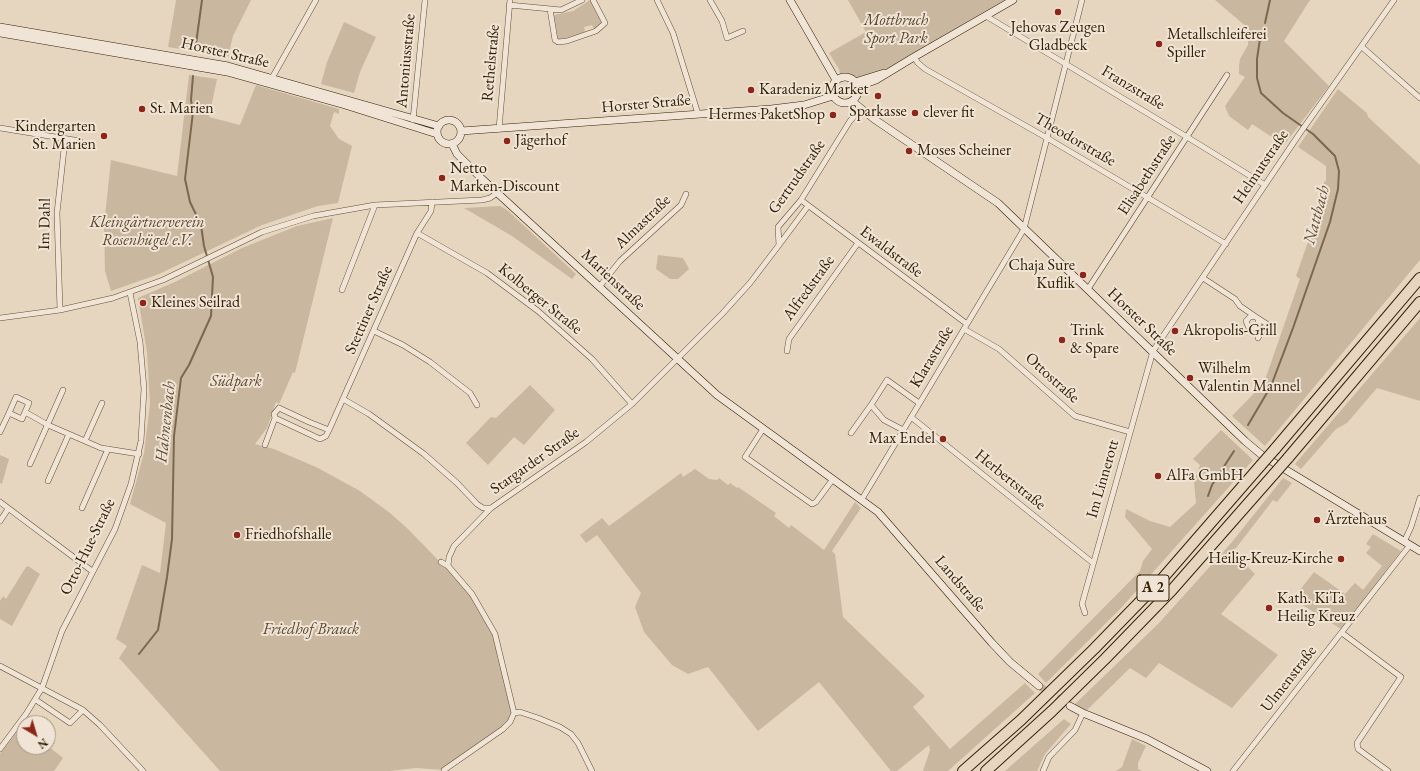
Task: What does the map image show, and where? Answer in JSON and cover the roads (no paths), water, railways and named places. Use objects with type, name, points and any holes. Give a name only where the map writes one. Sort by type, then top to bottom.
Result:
[{"type":"highway","name":"A 2","points":[[963,771],[1020,720],[1094,649],[1162,579],[1420,278]]},
{"type":"highway","name":"A 2","points":[[986,771],[1047,717],[1106,659],[1172,590],[1288,458],[1420,302]]},
{"type":"main road","points":[[790,0],[836,80]]},
{"type":"main road","points":[[856,85],[856,96],[852,101],[842,103],[833,96],[832,87],[836,80],[844,77],[856,85],[876,80],[1013,0]]},
{"type":"main road","name":"Horster Straße","points":[[0,27],[210,63],[272,78],[413,122],[437,134]]},
{"type":"main road","name":"Horster Straße","points":[[0,33],[227,72],[413,122],[439,126]]},
{"type":"main road","name":"Horster Straße","points":[[461,131],[804,105],[833,96]]},
{"type":"main road","name":"Horster Straße","points":[[852,101],[861,109],[983,191],[998,203],[1245,441],[1263,456],[1420,551]]},
{"type":"main road","points":[[444,121],[453,121],[457,124],[461,131],[459,139],[452,144],[442,142],[437,134],[439,126],[444,121]]},
{"type":"main road","name":"Marienstraße","points":[[452,144],[457,154],[497,193],[600,286],[716,395],[862,499]]},
{"type":"main road","name":"Landstraße","points":[[862,499],[885,520],[992,643],[1010,662],[1039,686]]},
{"type":"main road","points":[[1070,706],[1083,713],[1147,739],[1207,771]]},
{"type":"street","points":[[272,78],[316,0]]},
{"type":"street","name":"Antoniusstraße","points":[[413,122],[424,0]]},
{"type":"street","points":[[510,2],[561,10],[582,0]]},
{"type":"street","points":[[550,9],[555,40],[558,42],[567,41],[596,31],[605,23],[593,0]]},
{"type":"street","points":[[657,0],[673,33],[698,114]]},
{"type":"street","points":[[710,0],[722,21],[726,38],[743,31]]},
{"type":"street","name":"Klarastraße","points":[[862,499],[1024,228],[1082,0]]},
{"type":"street","name":"Helmutstraße","points":[[1153,351],[1300,133],[1394,0]]},
{"type":"street","name":"Rethelstraße","points":[[499,129],[510,2]]},
{"type":"street","name":"Franzstraße","points":[[986,16],[1066,63],[1265,185]]},
{"type":"street","points":[[1362,47],[1420,98]]},
{"type":"street","name":"Theodorstraße","points":[[914,57],[925,69],[1047,138],[1226,244]]},
{"type":"street","name":"Elisabethstraße","points":[[1088,289],[1227,75]]},
{"type":"street","name":"Gertrudstraße","points":[[779,245],[778,227],[801,200],[850,121],[861,109]]},
{"type":"street","points":[[0,128],[65,140],[80,141]]},
{"type":"street","name":"Im Dahl","points":[[60,310],[57,213],[65,140]]},
{"type":"street","points":[[0,318],[93,304],[130,293],[262,232],[330,212],[375,205],[482,200],[490,198],[497,193]]},
{"type":"street","name":"Almastraße","points":[[600,286],[620,261],[681,205],[686,194]]},
{"type":"street","name":"Ewaldstraße","points":[[801,200],[965,326]]},
{"type":"street","name":"Stettiner Straße","points":[[329,430],[417,233],[431,211],[432,202]]},
{"type":"street","points":[[342,290],[375,205]]},
{"type":"street","name":"Gertrudstraße","points":[[677,359],[750,283],[808,206]]},
{"type":"street","name":"Kolberger Straße","points":[[417,233],[487,273],[538,311],[592,359],[632,404]]},
{"type":"street","name":"Alfredstraße","points":[[787,351],[789,339],[858,243]]},
{"type":"street","points":[[1203,278],[1235,299],[1240,306],[1267,324],[1258,338]]},
{"type":"street","name":"Otto-Hue-Straße","points":[[0,749],[36,700],[42,688],[62,631],[121,515],[139,454],[144,410],[144,371],[130,293]]},
{"type":"street","name":"Ottostraße","points":[[965,326],[999,349],[1075,416],[1130,432]]},
{"type":"street","points":[[374,331],[403,345],[430,362],[470,393],[477,405]]},
{"type":"street","name":"Im Linnerott","points":[[1085,613],[1082,604],[1153,351]]},
{"type":"street","name":"Stargarder Straße","points":[[343,399],[375,418],[424,454],[458,483],[477,504],[483,508],[491,508],[586,442],[632,404],[677,359]]},
{"type":"street","points":[[851,433],[887,380],[919,403]]},
{"type":"street","points":[[30,464],[63,390]]},
{"type":"street","points":[[0,432],[16,397],[29,403],[22,419],[9,413]]},
{"type":"street","points":[[85,441],[102,403]]},
{"type":"street","points":[[871,405],[884,420],[903,430]]},
{"type":"street","points":[[265,445],[275,418],[274,414],[279,408],[329,430],[326,436],[320,439],[275,418]]},
{"type":"street","points":[[25,412],[48,425],[101,448],[139,454]]},
{"type":"street","name":"Herbertstraße","points":[[911,417],[1093,563]]},
{"type":"street","points":[[763,429],[745,457],[812,504],[816,502],[833,479]]},
{"type":"street","points":[[48,481],[68,434]]},
{"type":"street","points":[[82,508],[108,449]]},
{"type":"street","name":"Ulmenstraße","points":[[1233,771],[1342,633],[1407,544],[1419,508],[1420,498]]},
{"type":"street","points":[[0,502],[92,571]]},
{"type":"street","points":[[448,566],[449,557],[454,546],[491,508]]},
{"type":"street","points":[[0,521],[8,509]]},
{"type":"street","points":[[441,562],[448,566],[475,599],[495,634],[514,713],[510,722],[503,730],[444,770]]},
{"type":"street","points":[[1342,633],[1401,677],[1357,743],[1358,749],[1388,771]]},
{"type":"street","points":[[0,666],[83,710],[140,770]]},
{"type":"street","points":[[36,700],[70,723],[83,710]]},
{"type":"street","points":[[514,713],[520,712],[542,720],[560,727],[571,734],[578,742],[592,771]]},
{"type":"street","points":[[1043,771],[1049,757],[1075,730],[1083,713]]},
{"type":"waterway","name":"Hahnenbach","points":[[195,51],[202,0]]},
{"type":"waterway","name":"Nattbach","points":[[1265,23],[1270,0]]},
{"type":"waterway","name":"Nattbach","points":[[1248,425],[1271,386],[1293,328],[1330,222],[1338,189],[1339,171],[1335,156],[1313,134],[1283,113],[1261,93],[1257,78],[1257,59],[1261,32]]},
{"type":"waterway","name":"Hahnenbach","points":[[139,654],[158,630],[167,577],[172,539],[174,436],[181,378],[189,365],[211,316],[213,277],[204,246],[201,225],[190,202],[185,179],[193,112],[191,100],[193,76]]},
{"type":"waterway","name":"Nattbach","points":[[1208,496],[1212,485],[1234,451]]},
{"type":"tunnel","points":[[1039,686],[1066,703]]},
{"type":"place","name":"Jehovas Zeugen Gladbeck","points":[[1058,12]]},
{"type":"place","name":"Metallschleiferei Spiller","points":[[1159,44]]},
{"type":"place","name":"Karadeniz Market","points":[[751,90]]},
{"type":"place","name":"Sparkasse","points":[[878,96]]},
{"type":"place","name":"St. Marien","points":[[142,109]]},
{"type":"place","name":"clever fit","points":[[915,113]]},
{"type":"place","name":"Hermes PaketShop","points":[[833,115]]},
{"type":"place","name":"Kindergarten St. Marien","points":[[104,136]]},
{"type":"place","name":"Jägerhof","points":[[507,141]]},
{"type":"place","name":"Moses Scheiner","points":[[909,151]]},
{"type":"place","name":"Netto Marken-Discount","points":[[442,178]]},
{"type":"place","name":"Chaja Sure Kuflik","points":[[1083,275]]},
{"type":"place","name":"Kleines Seilrad","points":[[143,303]]},
{"type":"place","name":"Akropolis-Grill","points":[[1175,331]]},
{"type":"place","name":"Trink & Spare","points":[[1062,340]]},
{"type":"place","name":"Wilhelm Valentin Mannel","points":[[1190,378]]},
{"type":"place","name":"Max Endel","points":[[943,439]]},
{"type":"place","name":"AlFa GmbH","points":[[1158,476]]},
{"type":"place","name":"Ärztehaus","points":[[1317,520]]},
{"type":"place","name":"Friedhofshalle","points":[[237,535]]},
{"type":"place","name":"Heilig-Kreuz-Kirche","points":[[1341,559]]},
{"type":"place","name":"Kath. KiTa Heilig Kreuz","points":[[1269,608]]},
{"type":"park label","name":"Mottbruch Sport Park","points":[[896,30]]},
{"type":"park label","name":"Kleingärtnerverein Rosenhügel e.V.","points":[[147,232]]},
{"type":"park label","name":"Südpark","points":[[236,382]]},
{"type":"park label","name":"Friedhof Brauck","points":[[311,630]]}]
